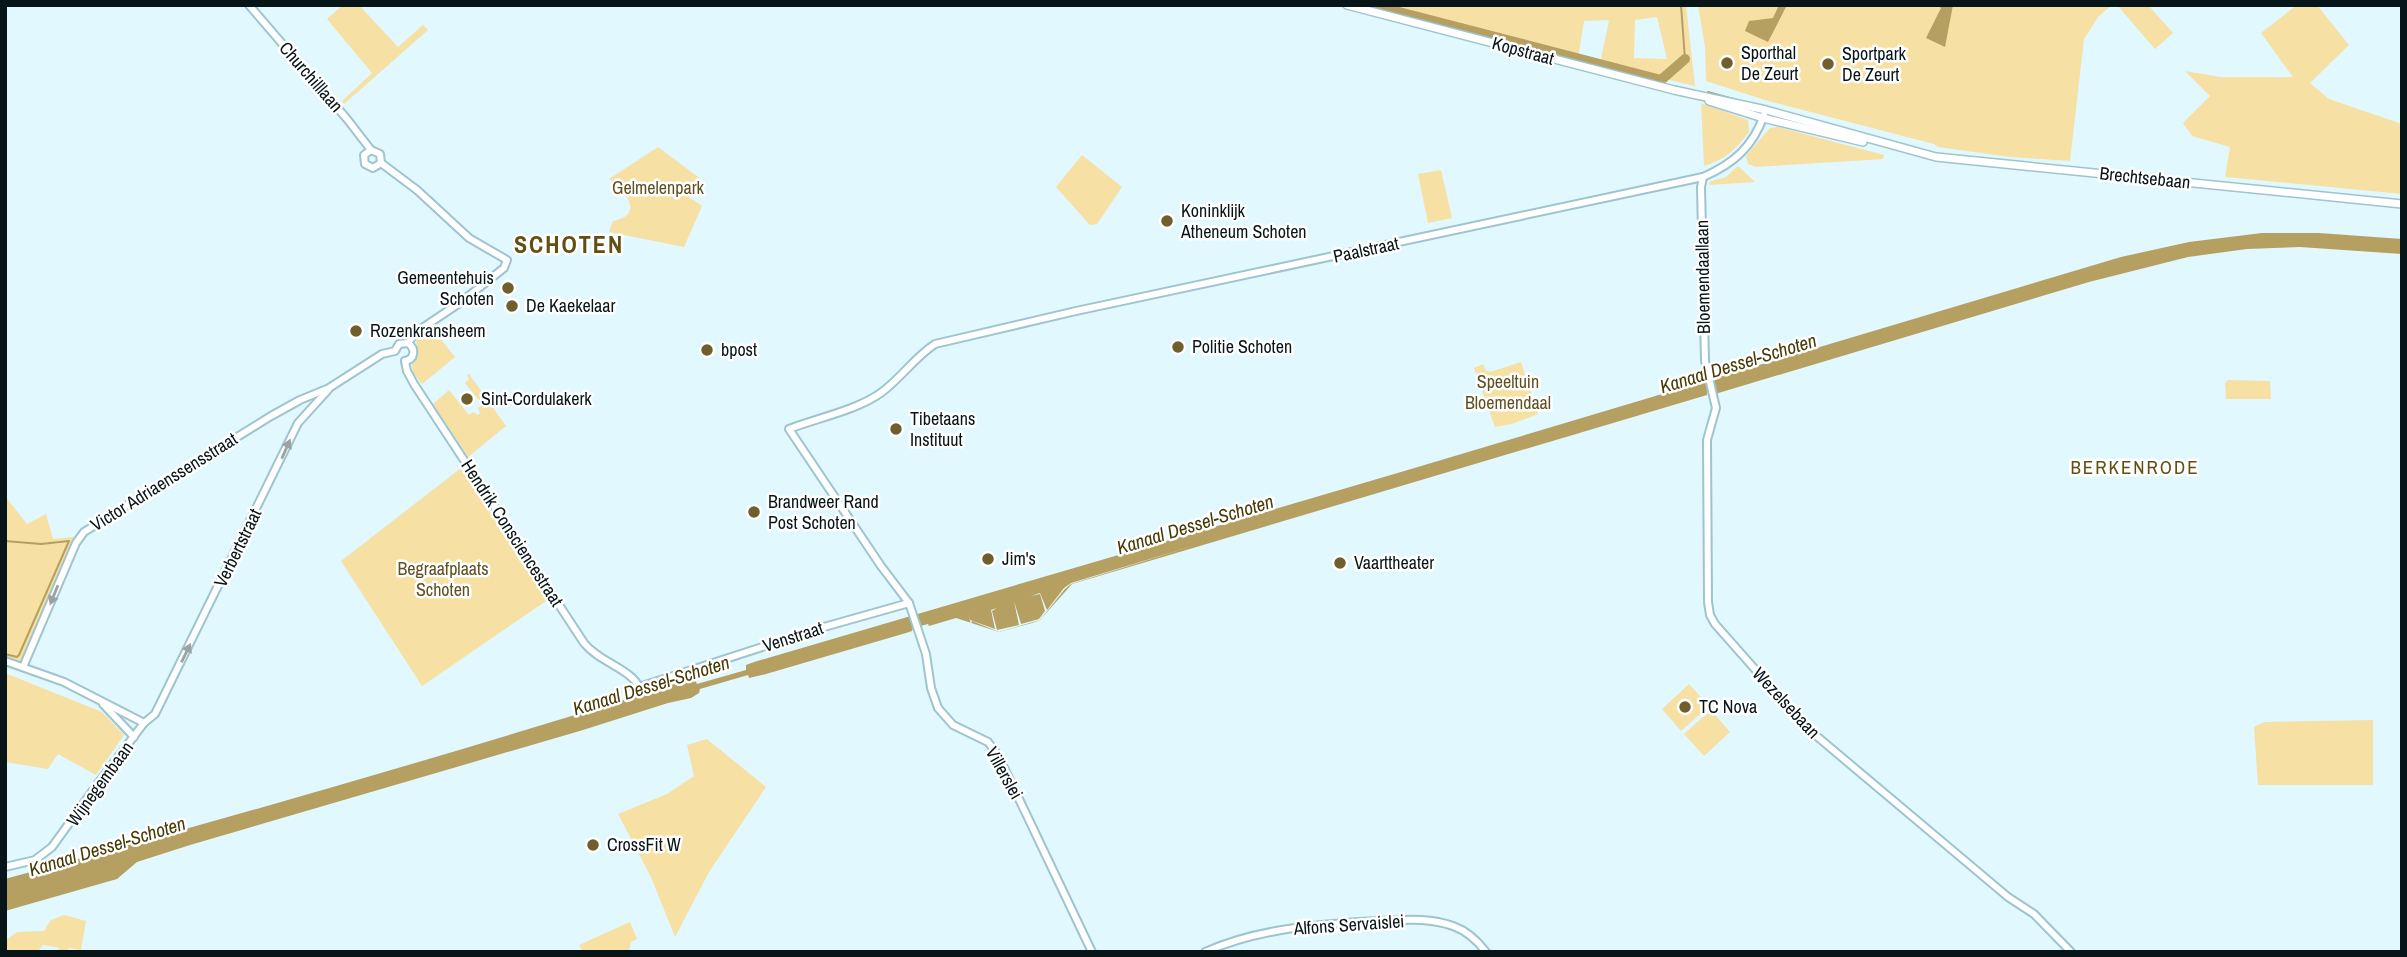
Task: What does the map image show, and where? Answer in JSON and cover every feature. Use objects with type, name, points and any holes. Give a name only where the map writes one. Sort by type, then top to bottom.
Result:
[{"type":"main road","name":"Kopstraat","points":[[1347,5],[1699,96],[1719,105],[1764,114]]},
{"type":"main road","name":"Brechtsebaan","points":[[1764,114],[1936,157],[2402,204]]},
{"type":"street","name":"Churchilllaan","points":[[249,5],[371,150]]},
{"type":"street","name":"Paalstraat","points":[[912,609],[789,429],[875,397],[905,372],[923,351],[935,344],[1076,311],[1703,177],[1737,159],[1753,141],[1764,114]]},
{"type":"street","points":[[371,150],[380,154],[381,163],[373,168],[365,164],[364,155],[371,150]]},
{"type":"street","name":"Verbertstraat","points":[[300,400],[329,388],[382,354],[395,351],[399,344],[408,343],[415,333],[504,268],[508,260],[469,238],[417,190],[381,163]]},
{"type":"street","name":"Bloemendaallaan","points":[[1703,177],[1701,187],[1705,361],[1713,397]]},
{"type":"street","points":[[395,351],[396,357],[405,361],[411,359],[413,348],[408,343]]},
{"type":"street","name":"Hendrik Consciencestraat","points":[[405,361],[414,384],[584,643],[599,658],[633,677],[639,687]]},
{"type":"street","name":"Verbertstraat","points":[[155,714],[298,423],[329,388]]},
{"type":"street","name":"Wezelsebaan","points":[[1713,397],[1716,408],[1707,440],[1707,500],[1708,601],[1710,615],[1715,624],[1807,728],[2008,897],[2034,914],[2071,952]]},
{"type":"street","name":"Victor Adriaenssensstraat","points":[[23,667],[76,543],[84,532],[300,400]]},
{"type":"street","name":"Venstraat","points":[[639,687],[824,627],[912,609]]},
{"type":"street","name":"Villerslei","points":[[912,609],[938,708],[953,726],[985,740],[995,749],[1092,952]]},
{"type":"street","points":[[5,661],[64,682],[144,723]]},
{"type":"street","points":[[99,701],[134,737]]},
{"type":"street","name":"Wijnegembaan","points":[[5,867],[35,860],[52,846],[144,723],[155,714]]},
{"type":"street","name":"Alfons Servaislei","points":[[1205,952],[1272,931],[1417,919],[1455,927],[1473,937],[1486,952]]},
{"type":"green space","points":[[343,5],[359,5],[398,47],[423,25],[428,30],[344,104],[342,101],[372,73],[327,19]]},
{"type":"green space","points":[[1372,5],[1686,5],[1695,86],[1600,64],[1609,20],[1584,21],[1578,59]],"holes":[[[1657,17],[1667,59],[1634,58],[1635,20]]]},
{"type":"green space","points":[[1698,5],[2112,5],[2099,16],[2084,39],[2070,161],[2010,157],[1938,147],[1768,101],[1706,81],[1705,47]]},
{"type":"green space","points":[[2117,5],[2148,5],[2173,33],[2155,49]]},
{"type":"green space","points":[[2297,5],[2317,5],[2349,45],[2310,83],[2329,99],[2402,124],[2402,194],[2225,177],[2230,147],[2192,136],[2183,123],[2210,96],[2185,71],[2221,77],[2293,77],[2261,33]]},
{"type":"green space","points":[[1701,103],[1748,120],[1749,132],[1730,153],[1704,166]]},
{"type":"green space","points":[[1778,127],[1884,155],[1883,159],[1756,167],[1748,164],[1746,156],[1770,128]]},
{"type":"green space","name":"Gelmelenpark","points":[[658,147],[702,180],[689,197],[702,206],[684,247],[609,232],[613,221],[623,218],[630,208],[621,189],[609,179]]},
{"type":"green space","points":[[1082,155],[1122,187],[1097,224],[1090,225],[1056,187]]},
{"type":"green space","points":[[1738,166],[1755,182],[1710,185],[1709,182],[1726,177]]},
{"type":"green space","points":[[1441,170],[1452,218],[1428,223],[1418,174]]},
{"type":"green space","points":[[430,326],[455,357],[422,384],[413,373],[412,363],[418,357],[416,338]]},
{"type":"green space","name":"Speeltuin Bloemendaal","points":[[1521,362],[1538,414],[1495,427],[1474,368],[1483,364],[1486,371],[1490,372]]},
{"type":"green space","points":[[469,374],[506,426],[468,457],[433,404],[449,390],[469,415],[473,412],[478,415],[478,408],[482,404],[465,383]]},
{"type":"green space","points":[[2228,380],[2270,381],[2271,399],[2226,399],[2225,383]]},
{"type":"green space","name":"Begraafplaats Schoten","points":[[461,468],[546,601],[422,686],[341,561]]},
{"type":"green space","points":[[5,496],[27,524],[46,514],[53,539],[75,537],[20,665],[5,659]]},
{"type":"green space","points":[[5,673],[102,712],[124,735],[96,775],[58,754],[48,769],[5,762]]},
{"type":"green space","name":"TC Nova","points":[[1689,684],[1709,706],[1681,731],[1662,709]]},
{"type":"green space","name":"TC Nova","points":[[1711,710],[1730,732],[1704,756],[1684,734]]},
{"type":"green space","points":[[2373,720],[2373,785],[2258,785],[2254,727],[2264,722]]},
{"type":"green space","points":[[707,739],[766,787],[709,872],[675,937],[651,877],[618,814],[667,794],[694,776],[687,745]]},
{"type":"green space","points":[[64,915],[86,921],[81,950],[67,948],[71,952],[57,952],[60,948],[43,945],[37,952],[5,952],[5,941],[17,932],[44,931],[51,920]]},
{"type":"green space","points":[[630,922],[637,939],[631,942],[629,952],[583,952],[579,945]]},
{"type":"shaded area","points":[[1779,5],[1787,5],[1768,42],[1745,31],[1749,21],[1773,18]]},
{"type":"shaded area","points":[[1937,5],[1953,5],[1945,47],[1926,38],[1941,8]]},
{"type":"shaded area","points":[[2262,233],[2319,233],[2402,239],[2402,254],[2300,247],[2247,249],[2188,257],[2089,282],[1715,394],[1713,390],[1707,392],[1707,395],[1072,584],[1040,620],[1032,623],[999,632],[956,618],[913,628],[906,633],[766,674],[749,678],[748,675],[700,689],[699,693],[691,698],[190,845],[137,862],[117,879],[5,911],[5,879],[351,782],[694,678],[697,684],[746,670],[746,665],[754,662],[2121,257],[2189,242]]},
{"type":"pier","points":[[1196,545],[1071,584],[1040,620],[999,632],[972,621],[971,625],[968,613],[970,620],[995,629],[991,610],[997,608],[992,611],[997,630],[1019,625],[1014,601],[1021,624],[1039,619],[1045,611],[1040,594],[1031,596],[1040,593],[1047,610],[1064,588],[1071,583]]},
{"type":"waterway","points":[[1372,5],[1661,80],[1685,59]]},
{"type":"waterway","points":[[1681,5],[1685,59]]},
{"type":"waterway","points":[[1708,92],[1744,102]]},
{"type":"waterway","points":[[5,541],[41,544],[69,541],[19,655],[17,657],[5,654]]},
{"type":"place","name":"Sporthal De Zeurt","points":[[1727,63]]},
{"type":"place","name":"Sportpark De Zeurt","points":[[1828,64]]},
{"type":"place","name":"Koninklijk Atheneum Schoten","points":[[1167,221]]},
{"type":"place","name":"Gemeentehuis Schoten","points":[[508,288]]},
{"type":"place","name":"De Kaekelaar","points":[[512,306]]},
{"type":"place","name":"Rozenkransheem","points":[[356,331]]},
{"type":"place","name":"Politie Schoten","points":[[1178,347]]},
{"type":"place","name":"bpost","points":[[707,350]]},
{"type":"place","name":"Sint-Cordulakerk","points":[[467,399]]},
{"type":"place","name":"Tibetaans Instituut","points":[[896,429]]},
{"type":"place","name":"Brandweer Rand Post Schoten","points":[[754,512]]},
{"type":"place","name":"Jim's","points":[[988,559]]},
{"type":"place","name":"Vaarttheater","points":[[1340,563]]},
{"type":"place","name":"TC Nova","points":[[1685,707]]},
{"type":"place","name":"CrossFit W","points":[[593,845]]},
{"type":"district","name":"SCHOTEN","points":[[569,245]]},
{"type":"district","name":"BERKENRODE","points":[[2135,467]]},
{"type":"water label","name":"Kanaal Dessel-Schoten","points":[[1738,363]]},
{"type":"water label","name":"Kanaal Dessel-Schoten","points":[[1195,524]]},
{"type":"water label","name":"Kanaal Dessel-Schoten","points":[[651,685]]},
{"type":"water label","name":"Kanaal Dessel-Schoten","points":[[107,846]]}]
